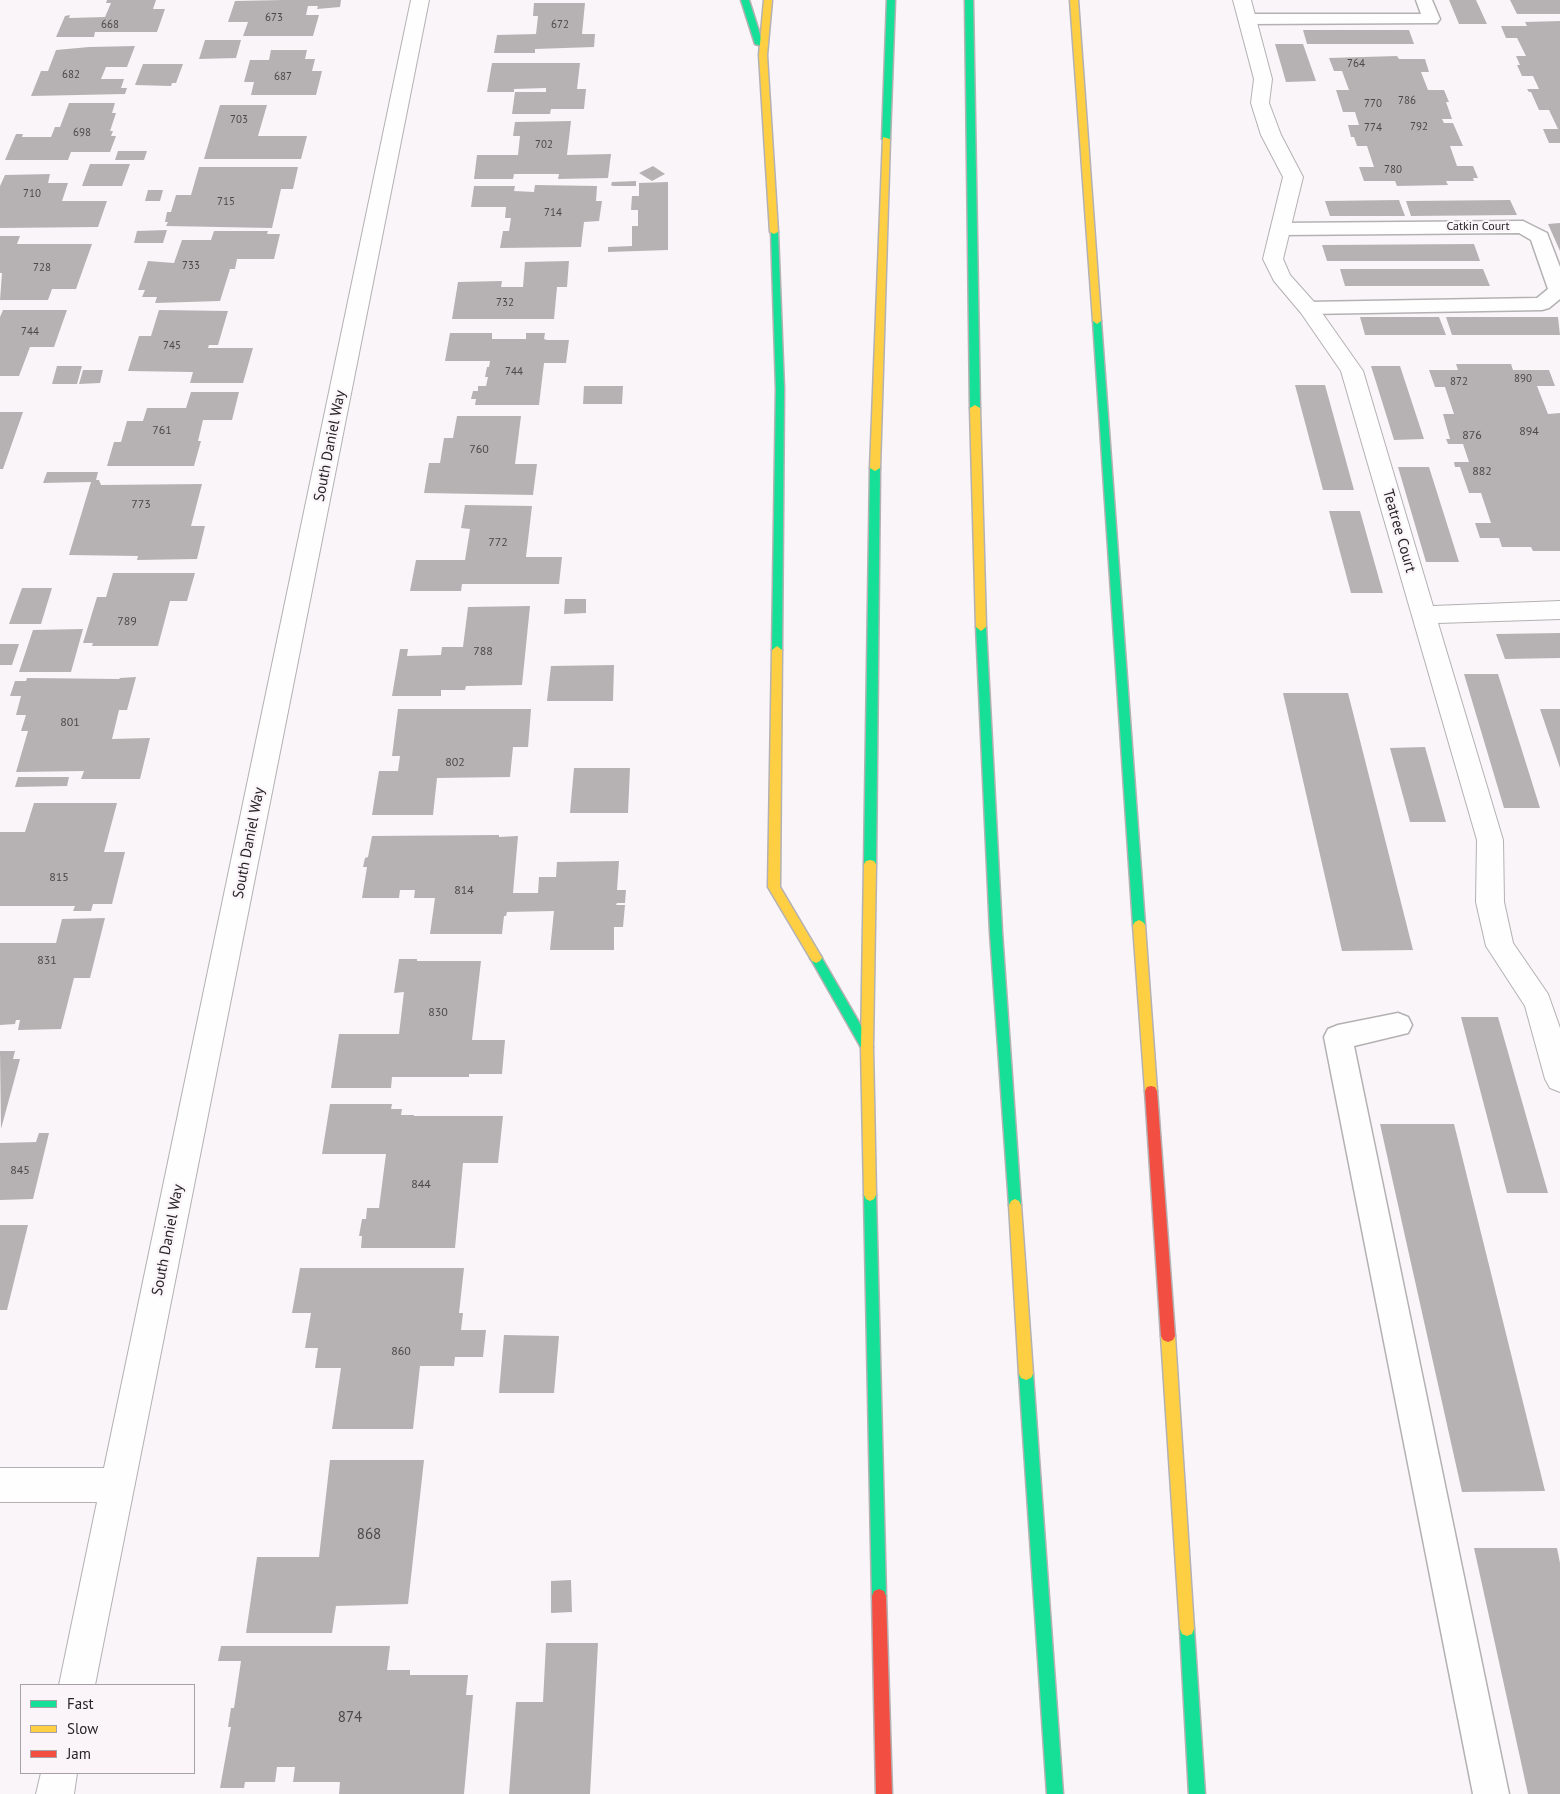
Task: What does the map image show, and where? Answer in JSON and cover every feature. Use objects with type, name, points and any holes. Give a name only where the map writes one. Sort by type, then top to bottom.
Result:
[{"type":"highway","points":[[745,0],[763,55]]},
{"type":"highway","points":[[768,0],[763,55],[775,252],[780,389],[774,887],[867,1046]]},
{"type":"highway","points":[[884,1794],[867,1046],[875,470],[891,0]]},
{"type":"highway","points":[[969,0],[976,463],[983,681],[996,932],[1055,1794]]},
{"type":"highway","points":[[1074,0],[1168,1323],[1197,1794]]},
{"type":"street","name":"South Daniel Way","points":[[77,1684],[420,0]]},
{"type":"street","name":"Teatree Court","points":[[1245,10],[1263,79],[1260,103],[1271,135],[1293,177],[1274,259],[1281,277],[1308,308],[1352,371],[1490,840],[1490,902],[1500,946],[1538,1002],[1560,1079]]},
{"type":"street","points":[[1424,615],[1560,610]]},
{"type":"street","points":[[0,1486],[119,1485]]},
{"type":"street","points":[[55,1794],[59,1774]]},
{"type":"lane","points":[[1245,10],[1431,19],[1424,0]]},
{"type":"lane","name":"Catkin Court","points":[[1281,229],[1523,227],[1540,237],[1558,291],[1542,304],[1308,308]]},
{"type":"lane","points":[[1398,1025],[1338,1037],[1491,1794]]},
{"type":"building","points":[[107,0],[156,0],[153,9],[165,9],[157,32],[95,32],[94,37],[56,37],[65,16],[70,15],[69,18],[105,17],[111,3],[106,3]]},
{"type":"building","points":[[341,0],[340,7],[317,9],[318,6],[308,6],[306,15],[319,15],[313,36],[243,36],[248,22],[228,22],[235,1]]},
{"type":"building","points":[[1449,0],[1476,0],[1487,24],[1459,24]]},
{"type":"building","points":[[1510,0],[1560,0],[1560,14],[1517,14]]},
{"type":"building","points":[[534,3],[585,3],[582,34],[595,34],[594,47],[535,49],[535,53],[494,53],[497,35],[536,34],[538,16],[533,16]]},
{"type":"building","points":[[1560,21],[1560,143],[1549,143],[1543,129],[1558,129],[1549,110],[1539,110],[1531,92],[1527,89],[1539,89],[1533,76],[1522,76],[1517,65],[1520,65],[1516,56],[1526,56],[1517,38],[1506,38],[1501,26],[1527,26],[1525,22]]},
{"type":"building","points":[[1303,30],[1409,30],[1414,44],[1307,44]]},
{"type":"building","points":[[205,40],[241,40],[236,58],[199,59]]},
{"type":"building","points":[[1275,44],[1303,44],[1316,81],[1286,82]]},
{"type":"building","points":[[135,46],[127,67],[106,67],[101,79],[124,79],[121,88],[127,88],[125,94],[31,96],[41,71],[48,71],[56,50]]},
{"type":"building","points":[[271,50],[307,50],[305,59],[315,59],[312,71],[322,71],[316,95],[251,95],[254,82],[244,82],[250,60],[269,60]]},
{"type":"building","points":[[1397,56],[1399,59],[1425,59],[1429,72],[1421,72],[1428,90],[1444,90],[1449,102],[1446,102],[1452,119],[1442,119],[1444,123],[1453,123],[1463,146],[1450,146],[1457,166],[1473,166],[1478,178],[1473,178],[1474,181],[1446,181],[1448,185],[1397,186],[1395,181],[1364,181],[1359,167],[1374,167],[1367,146],[1357,146],[1354,137],[1351,137],[1348,125],[1359,125],[1355,112],[1343,112],[1336,90],[1349,90],[1342,71],[1334,71],[1329,58]]},
{"type":"building","points":[[492,63],[580,63],[577,89],[586,89],[584,109],[551,109],[550,114],[512,114],[515,92],[546,92],[546,88],[514,89],[514,92],[487,92]]},
{"type":"building","points":[[143,64],[183,64],[176,83],[172,83],[171,86],[135,85]]},
{"type":"building","points":[[69,103],[115,103],[112,113],[116,113],[110,131],[113,131],[111,136],[116,136],[110,152],[71,152],[68,160],[5,160],[16,134],[23,134],[22,137],[51,137],[55,127],[60,127]]},
{"type":"building","points":[[220,105],[267,105],[258,136],[307,136],[301,159],[204,159]]},
{"type":"building","points":[[571,121],[567,155],[611,154],[608,178],[558,179],[559,174],[514,174],[513,179],[474,179],[477,155],[518,155],[520,136],[513,136],[515,122]]},
{"type":"building","points":[[118,151],[147,151],[144,160],[115,160]]},
{"type":"building","points":[[90,164],[130,164],[122,186],[82,186]]},
{"type":"building","points":[[653,166],[665,174],[652,181],[639,173]]},
{"type":"building","points":[[199,167],[298,167],[293,189],[281,189],[272,228],[166,226],[168,222],[165,222],[167,212],[171,212],[176,195],[191,195]]},
{"type":"building","points":[[50,174],[48,183],[68,183],[62,201],[107,201],[98,227],[0,228],[0,186],[5,175]]},
{"type":"building","points":[[636,181],[636,186],[611,185],[612,182]]},
{"type":"building","points":[[668,182],[668,250],[608,252],[608,247],[632,246],[632,226],[638,226],[638,210],[631,210],[632,196],[639,196],[639,183]]},
{"type":"building","points":[[535,185],[597,186],[596,201],[602,201],[599,221],[584,222],[581,247],[500,248],[503,231],[509,231],[511,218],[505,218],[506,207],[471,207],[474,186],[515,186],[514,191],[534,192]]},
{"type":"building","points":[[148,190],[163,190],[160,201],[145,201]]},
{"type":"building","points":[[1399,200],[1405,216],[1330,216],[1325,201]]},
{"type":"building","points":[[1510,200],[1517,215],[1411,216],[1406,201]]},
{"type":"building","points":[[1560,223],[1560,251],[1548,224]]},
{"type":"building","points":[[167,230],[163,243],[134,243],[137,231]]},
{"type":"building","points":[[214,231],[268,231],[267,234],[280,234],[274,259],[237,259],[235,269],[230,269],[220,301],[155,303],[157,297],[142,297],[145,290],[138,290],[148,261],[174,263],[182,240],[211,240]]},
{"type":"building","points":[[0,236],[20,236],[17,244],[92,244],[76,289],[52,289],[48,300],[0,300],[2,273],[0,273]]},
{"type":"building","points":[[1474,244],[1480,261],[1327,261],[1322,245]]},
{"type":"building","points":[[569,261],[567,287],[557,287],[554,319],[452,319],[458,282],[502,281],[501,287],[523,287],[525,262]]},
{"type":"building","points":[[1340,269],[1483,269],[1490,286],[1345,286]]},
{"type":"building","points":[[3,310],[67,310],[54,347],[30,347],[19,376],[0,376],[0,317]]},
{"type":"building","points":[[159,310],[228,311],[218,345],[209,345],[208,348],[253,348],[243,383],[190,383],[193,372],[128,371],[139,336],[151,336]]},
{"type":"building","points":[[1360,317],[1439,317],[1446,335],[1365,335]]},
{"type":"building","points":[[1446,317],[1558,317],[1560,335],[1452,335]]},
{"type":"building","points":[[450,333],[492,333],[492,339],[526,339],[526,333],[545,333],[544,339],[547,340],[569,340],[566,363],[544,363],[539,405],[475,405],[476,399],[471,399],[473,391],[478,391],[478,386],[486,386],[488,377],[485,377],[490,361],[445,361]]},
{"type":"building","points":[[1456,364],[1511,364],[1513,370],[1549,370],[1555,386],[1537,386],[1548,414],[1560,413],[1560,551],[1533,551],[1531,547],[1502,547],[1499,538],[1480,538],[1475,523],[1491,523],[1481,493],[1469,493],[1460,467],[1455,467],[1454,462],[1469,462],[1463,444],[1448,444],[1446,439],[1450,439],[1443,414],[1454,414],[1445,387],[1435,387],[1429,370],[1458,370]]},
{"type":"building","points":[[57,366],[82,366],[77,384],[52,384]]},
{"type":"building","points":[[1371,366],[1400,366],[1424,439],[1394,440]]},
{"type":"building","points":[[83,370],[103,370],[100,383],[79,384]]},
{"type":"building","points":[[1295,385],[1325,385],[1354,490],[1323,490]]},
{"type":"building","points":[[584,386],[623,386],[622,404],[583,404]]},
{"type":"building","points":[[191,392],[239,392],[232,420],[203,420],[198,441],[201,441],[194,466],[107,466],[114,442],[121,442],[127,421],[143,421],[147,408],[186,408]]},
{"type":"building","points":[[0,412],[23,412],[3,469],[0,469]]},
{"type":"building","points":[[457,416],[521,416],[515,464],[537,464],[533,495],[424,493],[429,463],[440,463],[444,438],[453,438]]},
{"type":"building","points":[[1398,467],[1429,467],[1459,562],[1426,562]]},
{"type":"building","points":[[47,472],[98,472],[96,480],[99,480],[101,485],[202,484],[191,526],[205,526],[197,559],[137,560],[138,556],[69,555],[91,482],[43,483]]},
{"type":"building","points":[[465,505],[532,506],[526,557],[562,557],[559,584],[462,584],[461,591],[410,591],[416,560],[465,560],[470,529],[461,528]]},
{"type":"building","points":[[1329,511],[1360,511],[1383,593],[1351,593]]},
{"type":"building","points":[[113,573],[195,573],[187,601],[170,601],[158,646],[92,646],[93,643],[83,643],[97,597],[106,597]]},
{"type":"building","points":[[22,588],[52,588],[41,624],[9,624]]},
{"type":"building","points":[[565,599],[586,599],[586,613],[564,614]]},
{"type":"building","points":[[530,606],[522,685],[466,686],[465,690],[441,690],[441,696],[392,696],[400,649],[408,649],[407,656],[441,655],[442,647],[463,647],[468,607]]},
{"type":"building","points":[[83,629],[71,672],[19,672],[33,630]]},
{"type":"building","points":[[1560,633],[1560,658],[1505,659],[1496,634]]},
{"type":"building","points":[[0,644],[19,644],[12,665],[0,665]]},
{"type":"building","points":[[614,665],[613,701],[547,701],[551,666]]},
{"type":"building","points":[[1464,674],[1498,674],[1540,808],[1504,808]]},
{"type":"building","points":[[136,677],[127,710],[119,710],[112,739],[150,738],[140,779],[81,779],[84,771],[16,772],[28,731],[21,731],[26,715],[16,715],[21,696],[10,696],[15,681],[26,681],[27,678],[119,679]]},
{"type":"building","points":[[1283,693],[1348,693],[1413,950],[1342,951]]},
{"type":"building","points":[[398,709],[531,709],[528,747],[513,747],[510,777],[437,778],[433,815],[372,815],[379,771],[398,771],[400,756],[392,756]]},
{"type":"building","points":[[1540,709],[1560,709],[1560,768]]},
{"type":"building","points":[[1425,747],[1446,822],[1410,822],[1390,748]]},
{"type":"building","points":[[574,768],[630,768],[628,813],[570,813]]},
{"type":"building","points":[[18,777],[69,777],[67,786],[15,787]]},
{"type":"building","points":[[34,803],[117,803],[104,852],[125,852],[112,904],[93,904],[91,911],[73,911],[75,906],[0,906],[0,832],[25,832]]},
{"type":"building","points":[[499,835],[499,837],[518,836],[513,893],[538,893],[539,877],[556,877],[557,862],[619,861],[617,890],[626,890],[625,903],[617,903],[616,905],[625,905],[623,927],[614,927],[614,950],[550,950],[554,911],[507,912],[506,916],[504,916],[502,934],[430,934],[435,898],[414,898],[415,890],[400,890],[399,898],[362,898],[367,867],[363,867],[365,858],[368,857],[372,836]]},
{"type":"building","points":[[105,918],[90,978],[74,978],[61,1029],[18,1030],[20,1020],[16,1020],[15,1024],[0,1025],[0,943],[56,943],[62,919]]},
{"type":"building","points":[[399,959],[417,959],[417,961],[481,961],[472,1040],[505,1040],[502,1074],[469,1074],[469,1077],[392,1077],[391,1088],[331,1088],[339,1034],[399,1034],[404,992],[394,993]]},
{"type":"building","points":[[1461,1017],[1498,1017],[1548,1193],[1507,1193]]},
{"type":"building","points":[[0,1051],[15,1051],[13,1059],[20,1059],[1,1129]]},
{"type":"building","points":[[330,1104],[392,1104],[391,1109],[402,1109],[401,1115],[414,1116],[503,1116],[498,1163],[463,1163],[455,1248],[361,1248],[362,1236],[359,1236],[362,1219],[366,1219],[367,1208],[379,1208],[386,1154],[322,1154]]},
{"type":"building","points":[[1380,1124],[1454,1124],[1545,1491],[1462,1492]]},
{"type":"building","points":[[39,1133],[49,1133],[33,1199],[0,1200],[0,1143],[36,1142]]},
{"type":"building","points":[[0,1225],[28,1225],[7,1310],[0,1310]]},
{"type":"building","points":[[300,1268],[464,1268],[459,1313],[463,1313],[461,1330],[486,1330],[483,1357],[455,1357],[454,1366],[420,1366],[413,1429],[332,1429],[341,1368],[315,1368],[318,1348],[305,1348],[311,1313],[292,1313]]},
{"type":"building","points":[[504,1335],[559,1336],[554,1393],[499,1393]]},
{"type":"building","points":[[330,1460],[424,1460],[408,1604],[336,1606],[332,1633],[246,1633],[257,1557],[319,1557]]},
{"type":"building","points":[[1474,1548],[1557,1548],[1560,1563],[1560,1794],[1528,1794]]},
{"type":"building","points":[[571,1580],[572,1612],[551,1613],[551,1581]]},
{"type":"building","points":[[546,1643],[598,1643],[590,1794],[509,1794],[516,1702],[543,1702]]},
{"type":"building","points":[[221,1646],[390,1646],[387,1670],[410,1670],[410,1675],[468,1675],[466,1695],[473,1695],[464,1794],[339,1794],[340,1782],[293,1782],[295,1767],[277,1767],[275,1782],[245,1782],[244,1788],[220,1788],[231,1727],[228,1727],[231,1708],[234,1708],[241,1661],[218,1661]]},
{"type":"traffic: fast","points":[[745,0],[759,44]]},
{"type":"traffic: fast","points":[[886,139],[891,0]]},
{"type":"traffic: fast","points":[[969,0],[975,408]]},
{"type":"traffic: fast","points":[[774,232],[780,389],[777,650]]},
{"type":"traffic: fast","points":[[1097,321],[1139,925]]},
{"type":"traffic: fast","points":[[870,864],[875,468]]},
{"type":"traffic: fast","points":[[981,627],[996,932],[1015,1205]]},
{"type":"traffic: fast","points":[[816,958],[867,1047]]},
{"type":"traffic: fast","points":[[870,1195],[879,1596]]},
{"type":"traffic: fast","points":[[1026,1374],[1055,1794]]},
{"type":"traffic: fast","points":[[1187,1629],[1197,1794]]},
{"type":"traffic: slow","points":[[768,0],[763,55],[774,232]]},
{"type":"traffic: slow","points":[[1074,0],[1097,321]]},
{"type":"traffic: slow","points":[[875,468],[886,139]]},
{"type":"traffic: slow","points":[[975,408],[981,627]]},
{"type":"traffic: slow","points":[[777,650],[774,887],[816,958]]},
{"type":"traffic: slow","points":[[870,864],[867,1047],[870,1195]]},
{"type":"traffic: slow","points":[[1139,925],[1151,1091]]},
{"type":"traffic: slow","points":[[1015,1205],[1026,1374]]},
{"type":"traffic: slow","points":[[1168,1336],[1187,1629]]},
{"type":"traffic: jam","points":[[1151,1091],[1168,1336]]},
{"type":"traffic: jam","points":[[879,1596],[884,1794]]}]
